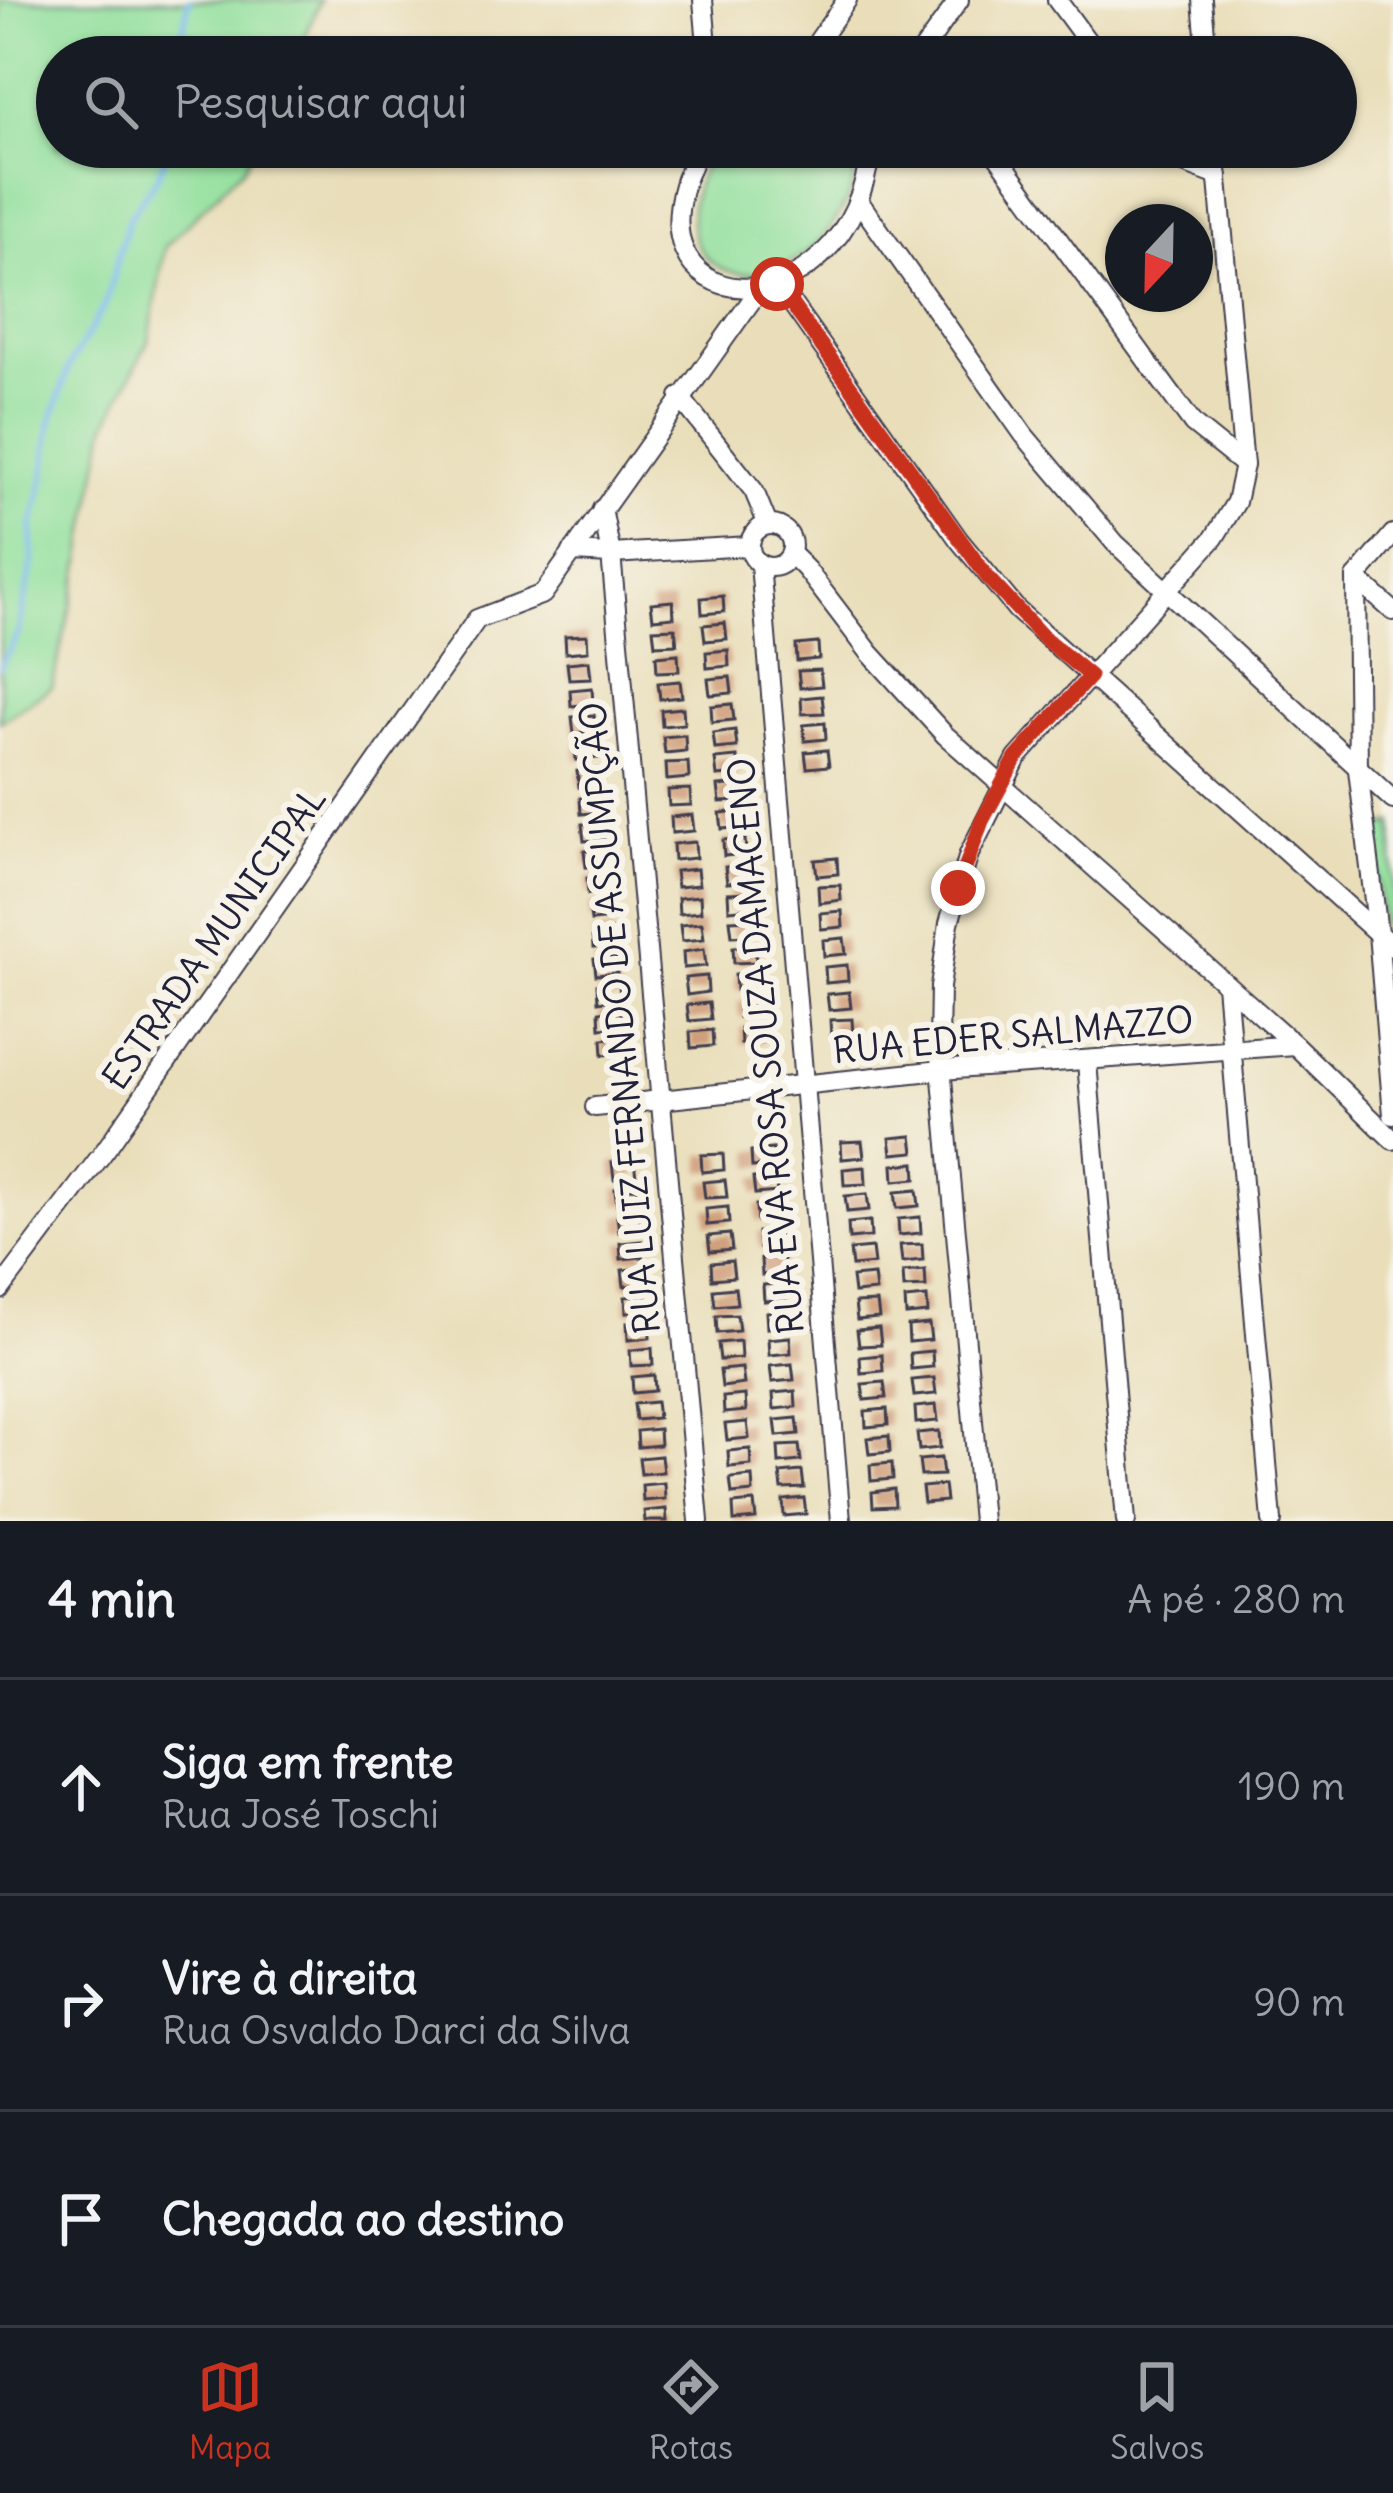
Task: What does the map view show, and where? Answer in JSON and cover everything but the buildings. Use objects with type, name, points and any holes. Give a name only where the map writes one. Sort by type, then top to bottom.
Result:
[{"type":"street","points":[[703,0],[706,36]]},
{"type":"street","points":[[822,36],[847,0]]},
{"type":"street","points":[[935,36],[959,0]]},
{"type":"street","points":[[1057,0],[1084,36]]},
{"type":"street","points":[[1202,0],[1205,36]]},
{"type":"street","points":[[692,168],[678,225],[682,245],[695,266],[718,284],[769,287],[988,578],[1043,637],[1385,940]]},
{"type":"street","points":[[572,552],[680,397],[769,287],[825,250],[858,200],[866,168]]},
{"type":"street","points":[[1007,168],[1193,424],[1244,465]]},
{"type":"street","points":[[1197,168],[1218,176]]},
{"type":"street","points":[[982,1521],[941,1070],[940,987],[949,923],[968,854],[1016,758],[1223,526],[1236,502],[1244,465],[1217,168]]},
{"type":"street","points":[[858,200],[1024,435],[1115,543],[1393,800]]},
{"type":"street","points":[[680,397],[754,491],[768,525]]},
{"type":"street","name":"RUA LUIZ FERNANDO DE ASSUMPÇÃO","points":[[602,509],[611,554],[699,1521]]},
{"type":"street","points":[[768,525],[755,532],[750,545],[760,564],[774,567],[791,554]]},
{"type":"street","points":[[768,525],[788,533],[791,554],[921,709],[1295,1045],[1393,1140]]},
{"type":"street","points":[[1393,534],[1356,578],[1358,770],[1385,940],[1393,1115]]},
{"type":"street","points":[[572,552],[750,545]]},
{"type":"street","name":"ESTRADA MUNICIPAL","points":[[0,1290],[106,1149],[477,619],[543,594],[572,552]]},
{"type":"street","name":"RUA EVA ROSA SOUZA DAMACENO","points":[[760,564],[841,1521]]},
{"type":"street","points":[[1356,578],[1393,611]]},
{"type":"street","points":[[1226,984],[1272,1521]]},
{"type":"street","name":"RUA EDER SALMAZZO","points":[[595,1107],[941,1070],[1295,1045]]},
{"type":"street","points":[[1087,1062],[1126,1521]]},
{"type":"green space","points":[[0,0],[320,0],[305,36],[36,36],[36,168],[243,168],[165,247],[149,340],[106,426],[52,687],[0,722]]},
{"type":"green space","points":[[705,168],[857,168],[847,200],[821,238],[790,262],[758,273],[729,271],[706,257],[693,231],[694,194]]},
{"type":"green space","points":[[1393,823],[1393,940],[1383,931],[1374,838],[1382,827]]},
{"type":"waterway","points":[[182,36],[189,0]]},
{"type":"waterway","points":[[0,667],[18,634],[33,561],[32,525],[45,475],[50,426],[69,366],[105,305],[129,218],[161,168]]},
{"type":"route","points":[[777,284],[988,578],[1043,637],[1090,676],[1016,758],[982,821],[958,888]]}]
